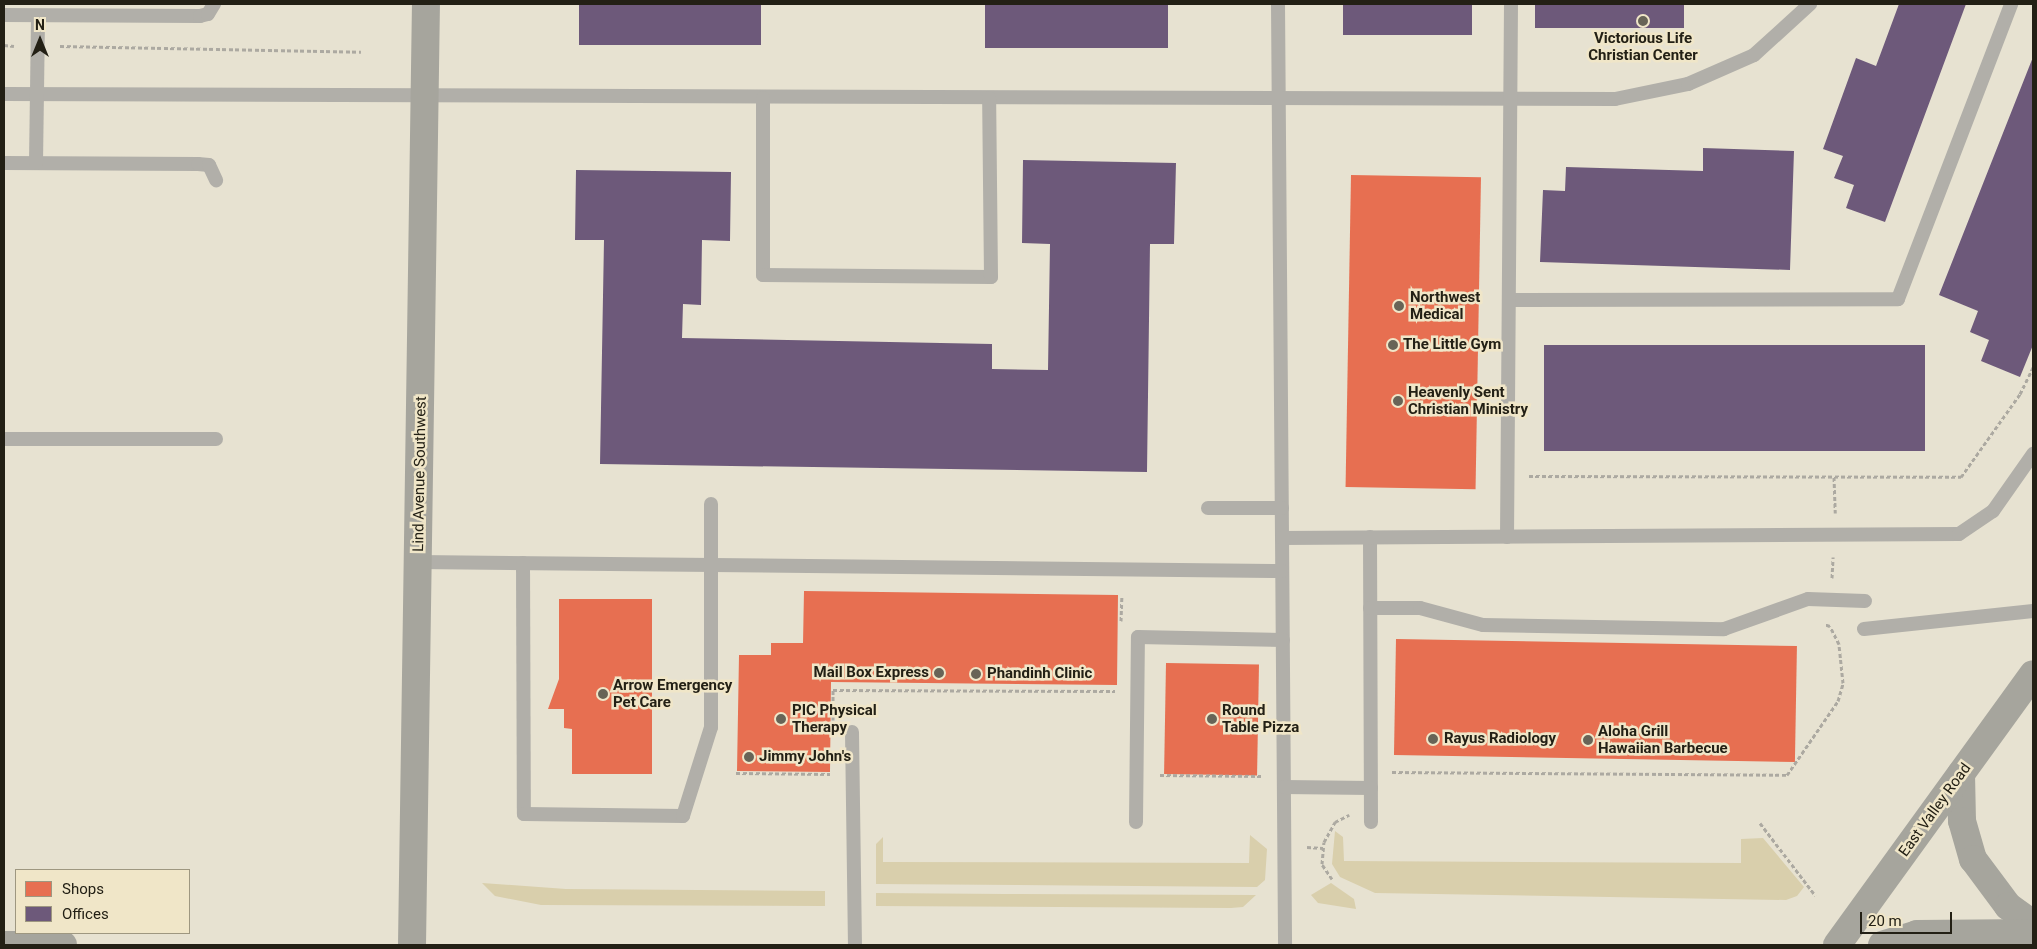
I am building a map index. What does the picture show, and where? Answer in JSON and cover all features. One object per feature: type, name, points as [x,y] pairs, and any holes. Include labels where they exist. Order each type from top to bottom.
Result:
[{"type":"main road","name":"Lind Avenue Southwest","points":[[412,945],[428,98],[426,4]]},
{"type":"main road","name":"East Valley Road","points":[[1837,945],[2033,674]]},
{"type":"main road","points":[[1961,774],[1962,821],[1973,859],[2008,906],[2033,924]]},
{"type":"main road","points":[[1882,945],[1917,934],[2033,933]]},
{"type":"main road","points":[[4,944],[63,945]]},
{"type":"lane","points":[[4,15],[200,16],[208,14],[214,4]]},
{"type":"lane","points":[[1278,4],[1285,945]]},
{"type":"lane","points":[[1507,537],[1511,4]]},
{"type":"lane","points":[[4,94],[428,98],[1279,98],[1511,101],[1615,99],[1688,84],[1754,55],[1810,4]]},
{"type":"lane","points":[[1509,300],[1898,299],[2011,4]]},
{"type":"lane","points":[[36,163],[38,16]]},
{"type":"lane","points":[[763,98],[763,275],[991,277],[989,98]]},
{"type":"lane","points":[[4,163],[198,164],[209,165],[216,180]]},
{"type":"lane","points":[[4,439],[216,439]]},
{"type":"lane","points":[[1282,538],[1959,534],[1977,526],[1999,505],[2033,454]]},
{"type":"lane","points":[[523,563],[524,814],[682,816],[711,727],[711,504]]},
{"type":"lane","points":[[1208,508],[1282,508]]},
{"type":"lane","points":[[1370,538],[1371,822]]},
{"type":"lane","points":[[418,562],[1282,572]]},
{"type":"lane","points":[[1370,608],[1420,608],[1483,625],[1724,629],[1808,599],[1865,601]]},
{"type":"lane","points":[[1864,629],[2033,611]]},
{"type":"lane","points":[[1136,822],[1138,637],[1283,640]]},
{"type":"lane","points":[[852,732],[854,945]]},
{"type":"lane","points":[[1284,782],[1371,788]]},
{"type":"path","points":[[4,46],[18,46]]},
{"type":"path","points":[[54,46],[361,52]]},
{"type":"path","points":[[1529,476],[1961,477],[2010,408],[2033,367]]},
{"type":"path","points":[[1121,625],[1122,596]]},
{"type":"path","points":[[1384,772],[1787,775],[1838,701],[1843,683],[1839,644],[1830,626],[1817,622]]},
{"type":"path","points":[[832,727],[833,690],[1120,691],[1121,682]]},
{"type":"path","points":[[736,773],[832,774],[832,765]]},
{"type":"path","points":[[1157,766],[1157,775],[1284,782]]},
{"type":"path","points":[[1760,823],[1815,895]]},
{"type":"path","points":[[1305,847],[1323,848]]},
{"type":"shaded area","points":[[1335,831],[1343,837],[1344,861],[1741,863],[1741,839],[1763,838],[1804,887],[1797,896],[1786,900],[1375,893],[1340,877],[1332,864]]},
{"type":"shaded area","points":[[1250,835],[1267,849],[1265,880],[1257,887],[876,884],[876,844],[883,837],[883,862],[1249,863]]},
{"type":"shaded area","points":[[482,883],[566,889],[825,891],[825,906],[541,905],[495,896]]},
{"type":"shaded area","points":[[1331,883],[1354,899],[1356,909],[1318,903],[1311,895]]},
{"type":"shaded area","points":[[876,893],[1256,895],[1243,907],[1231,908],[876,906]]},
{"type":"building: Shops","points":[[1351,175],[1481,177],[1476,489],[1346,487]]},
{"type":"building: Shops","points":[[804,591],[1118,595],[1117,685],[831,682],[830,772],[737,771],[739,655],[771,655],[771,643],[803,643]]},
{"type":"building: Shops","name":"Arrow Emergency Pet Care","points":[[559,599],[652,599],[652,774],[572,774],[572,729],[564,728],[564,709],[548,709],[559,679]]},
{"type":"building: Shops","points":[[1396,639],[1797,646],[1795,762],[1394,755]]},
{"type":"building: Shops","name":"Round Table Pizza","points":[[1166,663],[1259,665],[1257,776],[1164,774]]},
{"type":"building: Offices","points":[[579,4],[761,4],[761,45],[579,45]]},
{"type":"building: Offices","points":[[985,4],[1168,4],[1168,48],[985,48]]},
{"type":"building: Offices","points":[[1343,4],[1472,4],[1472,35],[1343,35]]},
{"type":"building: Offices","points":[[1535,4],[1684,4],[1684,28],[1535,28]]},
{"type":"building: Offices","points":[[1899,4],[1966,4],[1885,222],[1846,208],[1854,185],[1834,178],[1843,156],[1823,149],[1856,58],[1876,66]]},
{"type":"building: Offices","points":[[2033,57],[2033,345],[2020,377],[1981,361],[1989,340],[1970,332],[1978,311],[1939,295]]},
{"type":"building: Offices","points":[[1703,148],[1794,151],[1790,270],[1540,262],[1543,190],[1565,191],[1566,167],[1703,171]]},
{"type":"building: Offices","points":[[1023,160],[1176,163],[1174,244],[1150,244],[1147,472],[600,464],[604,240],[575,240],[576,170],[731,172],[730,241],[702,240],[701,305],[683,304],[682,338],[992,344],[992,369],[1048,370],[1050,244],[1022,243]]},
{"type":"building: Offices","points":[[1544,345],[1925,345],[1925,451],[1544,451]]},
{"type":"place","name":"Victorious Life Christian Center","points":[[1643,21]]},
{"type":"place","name":"Northwest Medical","points":[[1399,306]]},
{"type":"place","name":"The Little Gym","points":[[1393,345]]},
{"type":"place","name":"Heavenly Sent Christian Ministry","points":[[1398,401]]},
{"type":"place","name":"Mail Box Express","points":[[939,673]]},
{"type":"place","name":"Phandinh Clinic","points":[[976,674]]},
{"type":"place","name":"Arrow Emergency Pet Care","points":[[603,694]]},
{"type":"place","name":"PIC Physical Therapy","points":[[781,719]]},
{"type":"place","name":"Round Table Pizza","points":[[1212,719]]},
{"type":"place","name":"Rayus Radiology","points":[[1433,739]]},
{"type":"place","name":"Aloha Grill Hawaiian Barbecue","points":[[1588,740]]},
{"type":"place","name":"Jimmy John's","points":[[749,757]]}]
